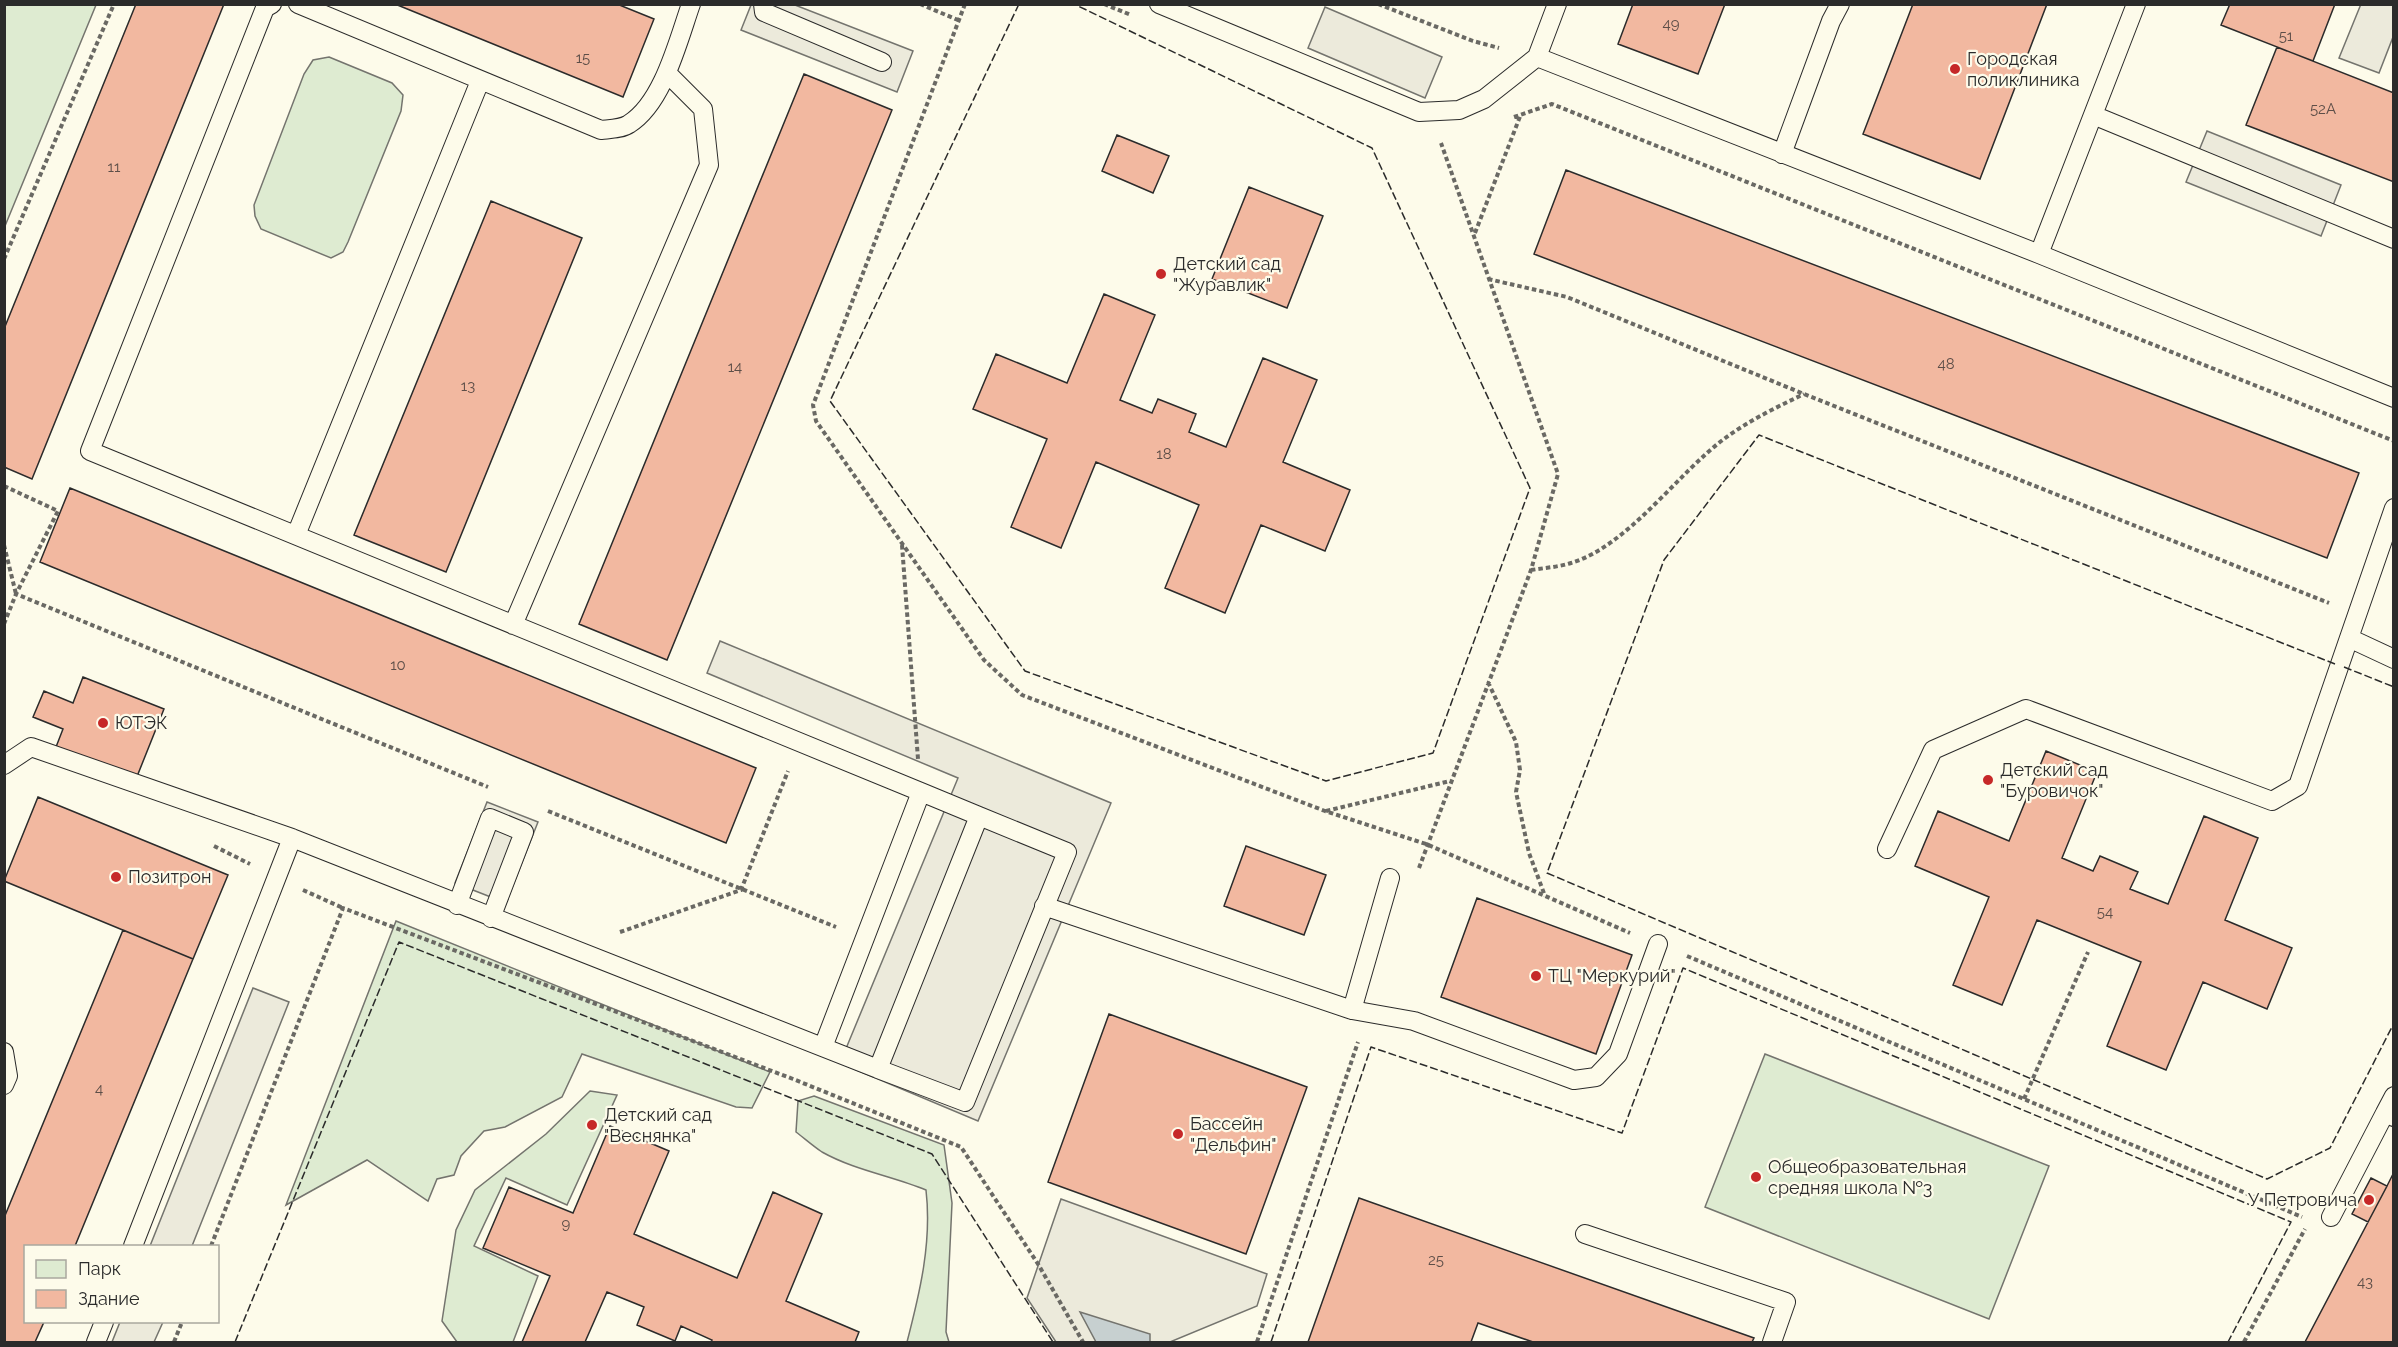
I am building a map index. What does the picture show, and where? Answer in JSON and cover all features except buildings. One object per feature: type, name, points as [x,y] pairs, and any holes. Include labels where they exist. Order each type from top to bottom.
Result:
[{"type":"lane","points":[[4,765],[31,747],[292,838],[570,950],[965,1102],[1067,852],[90,451],[265,8],[272,4]]},
{"type":"lane","points":[[298,4],[601,130],[628,125],[648,106],[667,73],[691,4]]},
{"type":"lane","points":[[763,4],[764,12],[882,63]]},
{"type":"lane","points":[[1160,4],[1419,112],[1459,110],[1484,99],[1537,57],[1557,4]]},
{"type":"lane","points":[[1782,154],[1831,21],[1840,4]]},
{"type":"lane","points":[[2039,254],[2136,4]]},
{"type":"lane","points":[[1537,57],[2039,254],[2394,398]]},
{"type":"lane","points":[[513,625],[709,165],[703,109],[667,73]]},
{"type":"lane","points":[[296,536],[480,81]]},
{"type":"lane","points":[[2093,115],[2394,239]]},
{"type":"lane","points":[[1887,849],[1933,750],[2026,710],[2272,801],[2298,786],[2394,508]]},
{"type":"lane","points":[[2349,638],[2394,659]]},
{"type":"lane","points":[[823,1047],[921,792]]},
{"type":"lane","points":[[878,1069],[979,816]]},
{"type":"lane","points":[[456,905],[490,818],[524,832],[492,918]]},
{"type":"lane","points":[[134,1245],[292,838]]},
{"type":"lane","points":[[1352,1010],[1390,878]]},
{"type":"lane","points":[[1044,906],[1352,1010],[1414,1021],[1574,1080],[1596,1077],[1618,1054],[1658,944]]},
{"type":"lane","points":[[4,1052],[8,1076],[4,1085]]},
{"type":"lane","points":[[2331,1218],[2389,1115],[2394,1096]]},
{"type":"lane","points":[[1585,1233],[1786,1302],[1772,1342]]},
{"type":"lane","points":[[96,1342],[104,1323]]},
{"type":"path","points":[[4,259],[114,4]]},
{"type":"path","points":[[921,4],[957,20]]},
{"type":"path","points":[[965,4],[957,20],[813,405],[816,421],[984,660],[1022,695],[1325,811],[1426,844],[1545,897],[2310,1220]]},
{"type":"path","points":[[1378,4],[1473,41],[1537,57],[1521,114],[1475,233]]},
{"type":"path","points":[[1511,118],[1552,104],[2394,441]]},
{"type":"path","points":[[1416,878],[1426,844],[1531,570],[1558,474],[1488,279],[1475,233],[1440,141],[1450,137]]},
{"type":"path","points":[[1488,279],[1567,297],[1804,394],[2243,567],[2357,615]]},
{"type":"path","points":[[1531,570],[1573,562],[1604,545],[1647,512],[1723,439],[1766,412],[1804,394]]},
{"type":"path","points":[[4,486],[58,511],[16,594],[4,624]]},
{"type":"path","points":[[902,544],[921,792]]},
{"type":"path","points":[[4,545],[16,594]]},
{"type":"path","points":[[16,594],[498,791]]},
{"type":"path","points":[[1488,682],[1516,742],[1520,770],[1516,792],[1529,853],[1545,897]]},
{"type":"path","points":[[570,950],[741,890],[799,743]]},
{"type":"path","points":[[1325,811],[1450,781]]},
{"type":"path","points":[[542,809],[865,938]]},
{"type":"path","points":[[203,841],[343,908],[793,1079],[961,1147],[1038,1264],[1083,1342]]},
{"type":"path","points":[[211,1245],[343,908]]},
{"type":"path","points":[[2024,1099],[2088,952]]},
{"type":"path","points":[[1257,1342],[1353,1054],[1373,1014]]},
{"type":"path","points":[[174,1342],[182,1323]]},
{"type":"green space","points":[[4,5],[96,5],[5,226]]},
{"type":"green space","points":[[329,57],[392,83],[403,95],[401,111],[348,242],[343,252],[331,258],[261,229],[255,216],[254,205],[304,74],[313,60]]},
{"type":"green space","points":[[396,921],[770,1072],[752,1108],[736,1107],[582,1054],[562,1097],[505,1127],[484,1131],[461,1156],[454,1175],[437,1179],[428,1201],[367,1160],[286,1205]]},
{"type":"green space","points":[[1765,1054],[2049,1166],[1989,1319],[1705,1207]]},
{"type":"green space","points":[[590,1091],[617,1095],[567,1205],[506,1178],[474,1246],[538,1276],[513,1342],[457,1342],[442,1321],[456,1230],[475,1190],[546,1134]]},
{"type":"green space","points":[[814,1096],[944,1145],[952,1203],[946,1332],[949,1342],[907,1342],[926,1248],[926,1190],[834,1158],[822,1152],[796,1132],[798,1101]]},
{"type":"shaded area","points":[[2361,4],[2393,5],[2393,37],[2379,73],[2339,58]]},
{"type":"shaded area","points":[[751,5],[795,5],[913,51],[897,92],[741,30]]},
{"type":"shaded area","points":[[1325,7],[1442,57],[1425,98],[1308,48]]},
{"type":"shaded area","points":[[2207,131],[2341,185],[2321,236],[2186,182]]},
{"type":"shaded area","points":[[720,641],[1111,803],[978,1121],[840,1063],[958,778],[707,673]]},
{"type":"shaded area","points":[[487,802],[538,822],[506,903],[455,883]]},
{"type":"shaded area","points":[[253,988],[289,1002],[192,1245],[150,1245]]},
{"type":"shaded area","points":[[1061,1199],[1267,1274],[1257,1306],[1170,1342],[1056,1342],[1027,1298]]},
{"type":"shaded area","points":[[1080,1312],[1150,1334],[1150,1342],[1096,1342]]},
{"type":"shaded area","points":[[120,1323],[163,1323],[154,1342],[112,1342]]},
{"type":"fence","points":[[1019,4],[830,401],[1025,671],[1326,781],[1433,753],[1530,488],[1372,148],[1074,4]]},
{"type":"fence","points":[[2335,664],[1759,435],[1664,560],[1547,873],[2267,1179],[2330,1148],[2394,1023]]},
{"type":"fence","points":[[2344,667],[2394,687]]},
{"type":"fence","points":[[235,1342],[399,942],[932,1154],[1053,1342]]},
{"type":"fence","points":[[1271,1342],[1371,1047],[1622,1133],[1683,968],[2291,1222],[2228,1342]]},
{"type":"place","name":"Городская поликлиника","points":[[1955,69]]},
{"type":"place","name":"Детский сад \"Журавлик\"","points":[[1161,274]]},
{"type":"place","name":"ЮТЭК","points":[[103,723]]},
{"type":"place","name":"Детский сад \"Буровичок\"","points":[[1988,780]]},
{"type":"place","name":"Позитрон","points":[[116,877]]},
{"type":"place","name":"ТЦ \"Меркурий\"","points":[[1536,976]]},
{"type":"place","name":"Детский сад \"Веснянка\"","points":[[592,1125]]},
{"type":"place","name":"Бассейн \"Дельфин\"","points":[[1178,1134]]},
{"type":"place","name":"Общеобразовательная средняя школа №3","points":[[1756,1177]]},
{"type":"place","name":"У Петровича","points":[[2369,1200]]}]
